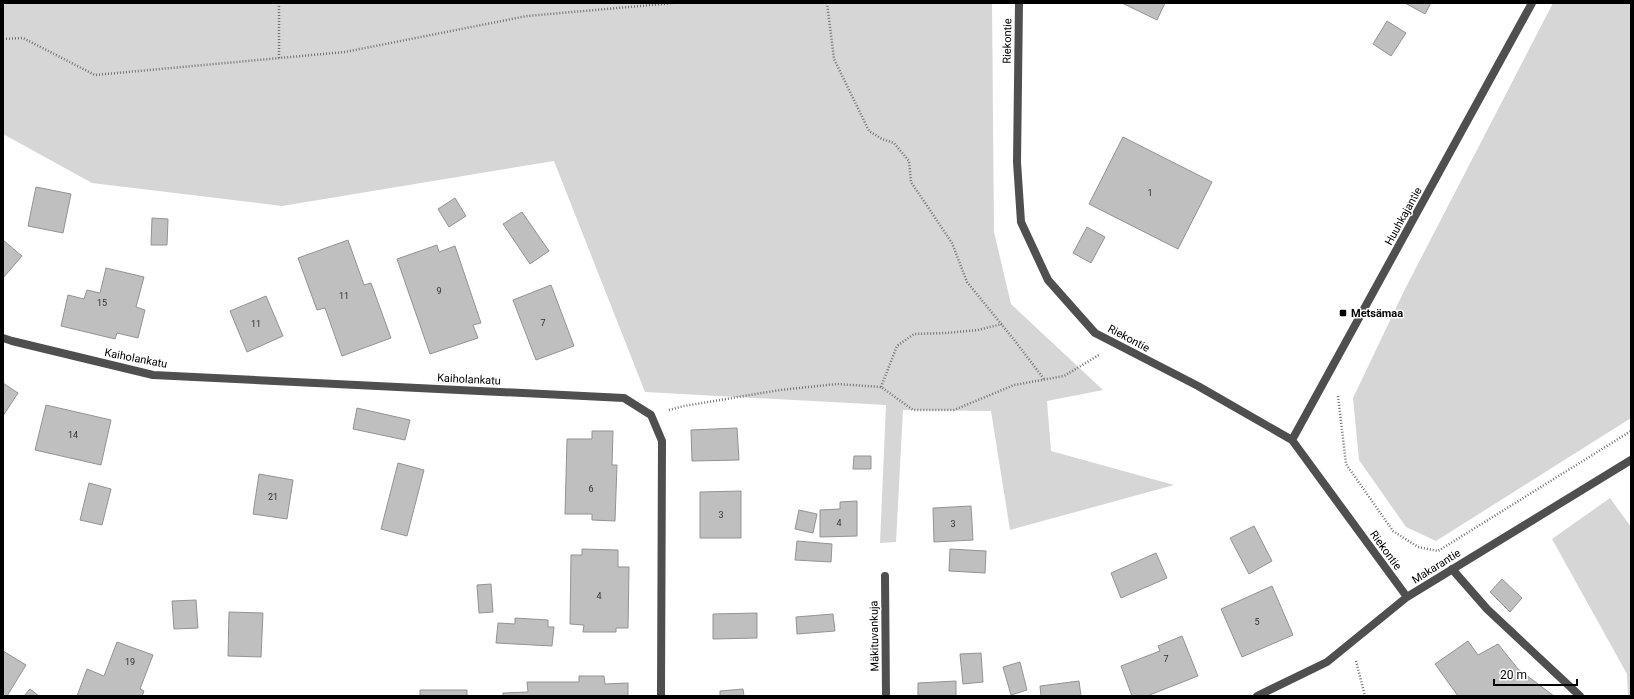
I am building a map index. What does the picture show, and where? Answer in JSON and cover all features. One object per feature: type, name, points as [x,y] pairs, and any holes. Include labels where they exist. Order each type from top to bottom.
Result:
[{"type":"street","name":"Riekontie","points":[[1019,3],[1017,162],[1021,222],[1048,280],[1095,333],[1198,386],[1292,440],[1407,597]]},
{"type":"street","name":"Huuhkajantie","points":[[1292,440],[1532,3]]},
{"type":"street","name":"Kaiholankatu","points":[[3,338],[12,342],[153,375],[624,398],[651,415]]},
{"type":"street","points":[[651,415],[662,441],[661,696]]},
{"type":"street","name":"Makarantie","points":[[1257,696],[1327,662],[1407,597],[1631,460]]},
{"type":"street","points":[[1452,569],[1487,609],[1580,696]]},
{"type":"street","name":"Mäkituvankuja","points":[[885,576],[886,696]]},
{"type":"path","points":[[279,3],[279,58]]},
{"type":"path","points":[[3,39],[23,38],[95,75],[345,52],[527,16],[674,3]]},
{"type":"path","points":[[827,3],[834,59],[870,131],[882,139],[894,143],[909,161],[911,182],[952,243],[968,282],[1044,379]]},
{"type":"path","points":[[881,387],[897,346],[914,334],[978,330],[1002,324]]},
{"type":"path","points":[[651,415],[684,406],[780,390],[837,384],[881,387],[912,410],[954,410],[1014,385],[1064,376],[1116,344]]},
{"type":"path","points":[[1334,364],[1346,464],[1393,532],[1418,547],[1438,551],[1631,431]]},
{"type":"path","points":[[1352,642],[1365,696]]},
{"type":"shaded area","points":[[3,3],[992,3],[994,232],[1011,304],[1103,390],[1047,401],[1051,451],[1174,485],[1010,530],[991,411],[903,410],[896,542],[880,543],[886,405],[645,392],[554,161],[282,206],[92,183],[3,134]]},
{"type":"shaded area","points":[[1553,3],[1631,3],[1631,418],[1436,541],[1406,527],[1359,460],[1353,398],[1405,289]]},
{"type":"shaded area","points":[[1610,498],[1631,527],[1631,696],[1628,696],[1627,674],[1552,539]]},
{"type":"building","points":[[1122,3],[1165,3],[1157,20]]},
{"type":"building","points":[[1405,3],[1431,3],[1425,14]]},
{"type":"building","points":[[1387,21],[1406,33],[1391,56],[1373,44]]},
{"type":"building","points":[[1123,137],[1212,182],[1178,249],[1089,204]]},
{"type":"building","points":[[36,187],[71,194],[63,233],[28,226]]},
{"type":"building","points":[[455,198],[466,216],[449,227],[438,209]]},
{"type":"building","points":[[522,212],[549,251],[530,264],[503,224]]},
{"type":"building","points":[[152,218],[168,219],[167,245],[151,245]]},
{"type":"building","points":[[1087,227],[1105,237],[1091,263],[1073,253]]},
{"type":"building","points":[[3,240],[22,256],[3,278]]},
{"type":"building","points":[[348,240],[364,285],[371,283],[391,338],[342,356],[325,308],[317,310],[298,258]]},
{"type":"building","points":[[437,245],[439,252],[455,246],[481,323],[473,325],[478,338],[430,354],[397,259]]},
{"type":"building","points":[[106,268],[144,277],[136,307],[145,310],[138,338],[117,333],[115,339],[61,326],[68,295],[84,299],[87,290],[100,293]]},
{"type":"building","points":[[551,285],[574,346],[536,360],[513,300]]},
{"type":"building","points":[[266,296],[283,336],[247,352],[230,311]]},
{"type":"building","points":[[3,383],[18,393],[3,416]]},
{"type":"building","points":[[46,405],[111,420],[101,465],[35,450]]},
{"type":"building","points":[[357,408],[410,420],[405,440],[353,429]]},
{"type":"building","points":[[737,428],[739,460],[692,461],[691,430]]},
{"type":"building","points":[[592,431],[613,431],[612,465],[617,465],[615,521],[592,520],[592,514],[565,514],[567,439],[592,439]]},
{"type":"building","points":[[854,456],[871,456],[871,469],[853,469]]},
{"type":"building","points":[[398,463],[424,470],[407,536],[381,529]]},
{"type":"building","points":[[259,474],[293,480],[287,519],[253,514]]},
{"type":"building","points":[[89,483],[111,489],[102,525],[80,520]]},
{"type":"building","points":[[741,491],[741,538],[700,538],[700,492]]},
{"type":"building","points":[[857,501],[857,536],[820,537],[820,510],[840,509],[840,502]]},
{"type":"building","points":[[971,506],[973,540],[934,542],[933,508]]},
{"type":"building","points":[[799,510],[817,514],[813,533],[795,529]]},
{"type":"building","points":[[1254,526],[1272,561],[1249,574],[1230,538]]},
{"type":"building","points":[[797,541],[832,544],[831,562],[795,560]]},
{"type":"building","points":[[582,549],[618,550],[618,567],[629,567],[628,628],[616,628],[616,632],[583,632],[584,625],[570,624],[571,555],[582,555]]},
{"type":"building","points":[[950,549],[986,551],[985,573],[949,571]]},
{"type":"building","points":[[1156,553],[1167,578],[1121,598],[1111,573]]},
{"type":"building","points":[[1502,579],[1522,598],[1510,612],[1490,592]]},
{"type":"building","points":[[491,584],[493,612],[479,613],[477,585]]},
{"type":"building","points":[[1272,586],[1293,635],[1242,657],[1221,609]]},
{"type":"building","points":[[196,600],[198,628],[174,629],[172,601]]},
{"type":"building","points":[[229,612],[263,613],[261,657],[228,656]]},
{"type":"building","points":[[757,613],[757,638],[713,639],[713,614]]},
{"type":"building","points":[[833,614],[835,631],[797,634],[796,617]]},
{"type":"building","points":[[515,618],[548,620],[548,627],[554,627],[552,646],[496,643],[498,623],[515,624]]},
{"type":"building","points":[[1182,636],[1198,676],[1147,696],[1132,696],[1121,666],[1160,651],[1158,646]]},
{"type":"building","points":[[1468,641],[1478,655],[1498,644],[1518,669],[1554,696],[1458,696],[1435,664]]},
{"type":"building","points":[[117,642],[153,655],[140,689],[144,691],[142,696],[77,696],[87,669],[104,676]]},
{"type":"building","points":[[3,651],[26,665],[7,696],[3,696]]},
{"type":"building","points":[[981,653],[983,682],[963,684],[960,654]]},
{"type":"building","points":[[1020,662],[1027,690],[1011,695],[1003,667]]},
{"type":"building","points":[[579,676],[604,676],[605,684],[628,683],[628,696],[503,696],[503,693],[528,692],[527,682],[579,682]]},
{"type":"building","points":[[956,681],[956,696],[918,696],[918,683]]},
{"type":"building","points":[[1079,681],[1081,696],[1041,696],[1040,686]]},
{"type":"building","points":[[30,689],[39,696],[24,696]]},
{"type":"building","points":[[743,689],[744,696],[720,696],[720,691]]},
{"type":"building","points":[[420,690],[467,690],[467,696],[420,696]]},
{"type":"place","name":"Metsämaa","points":[[1343,313]]}]
